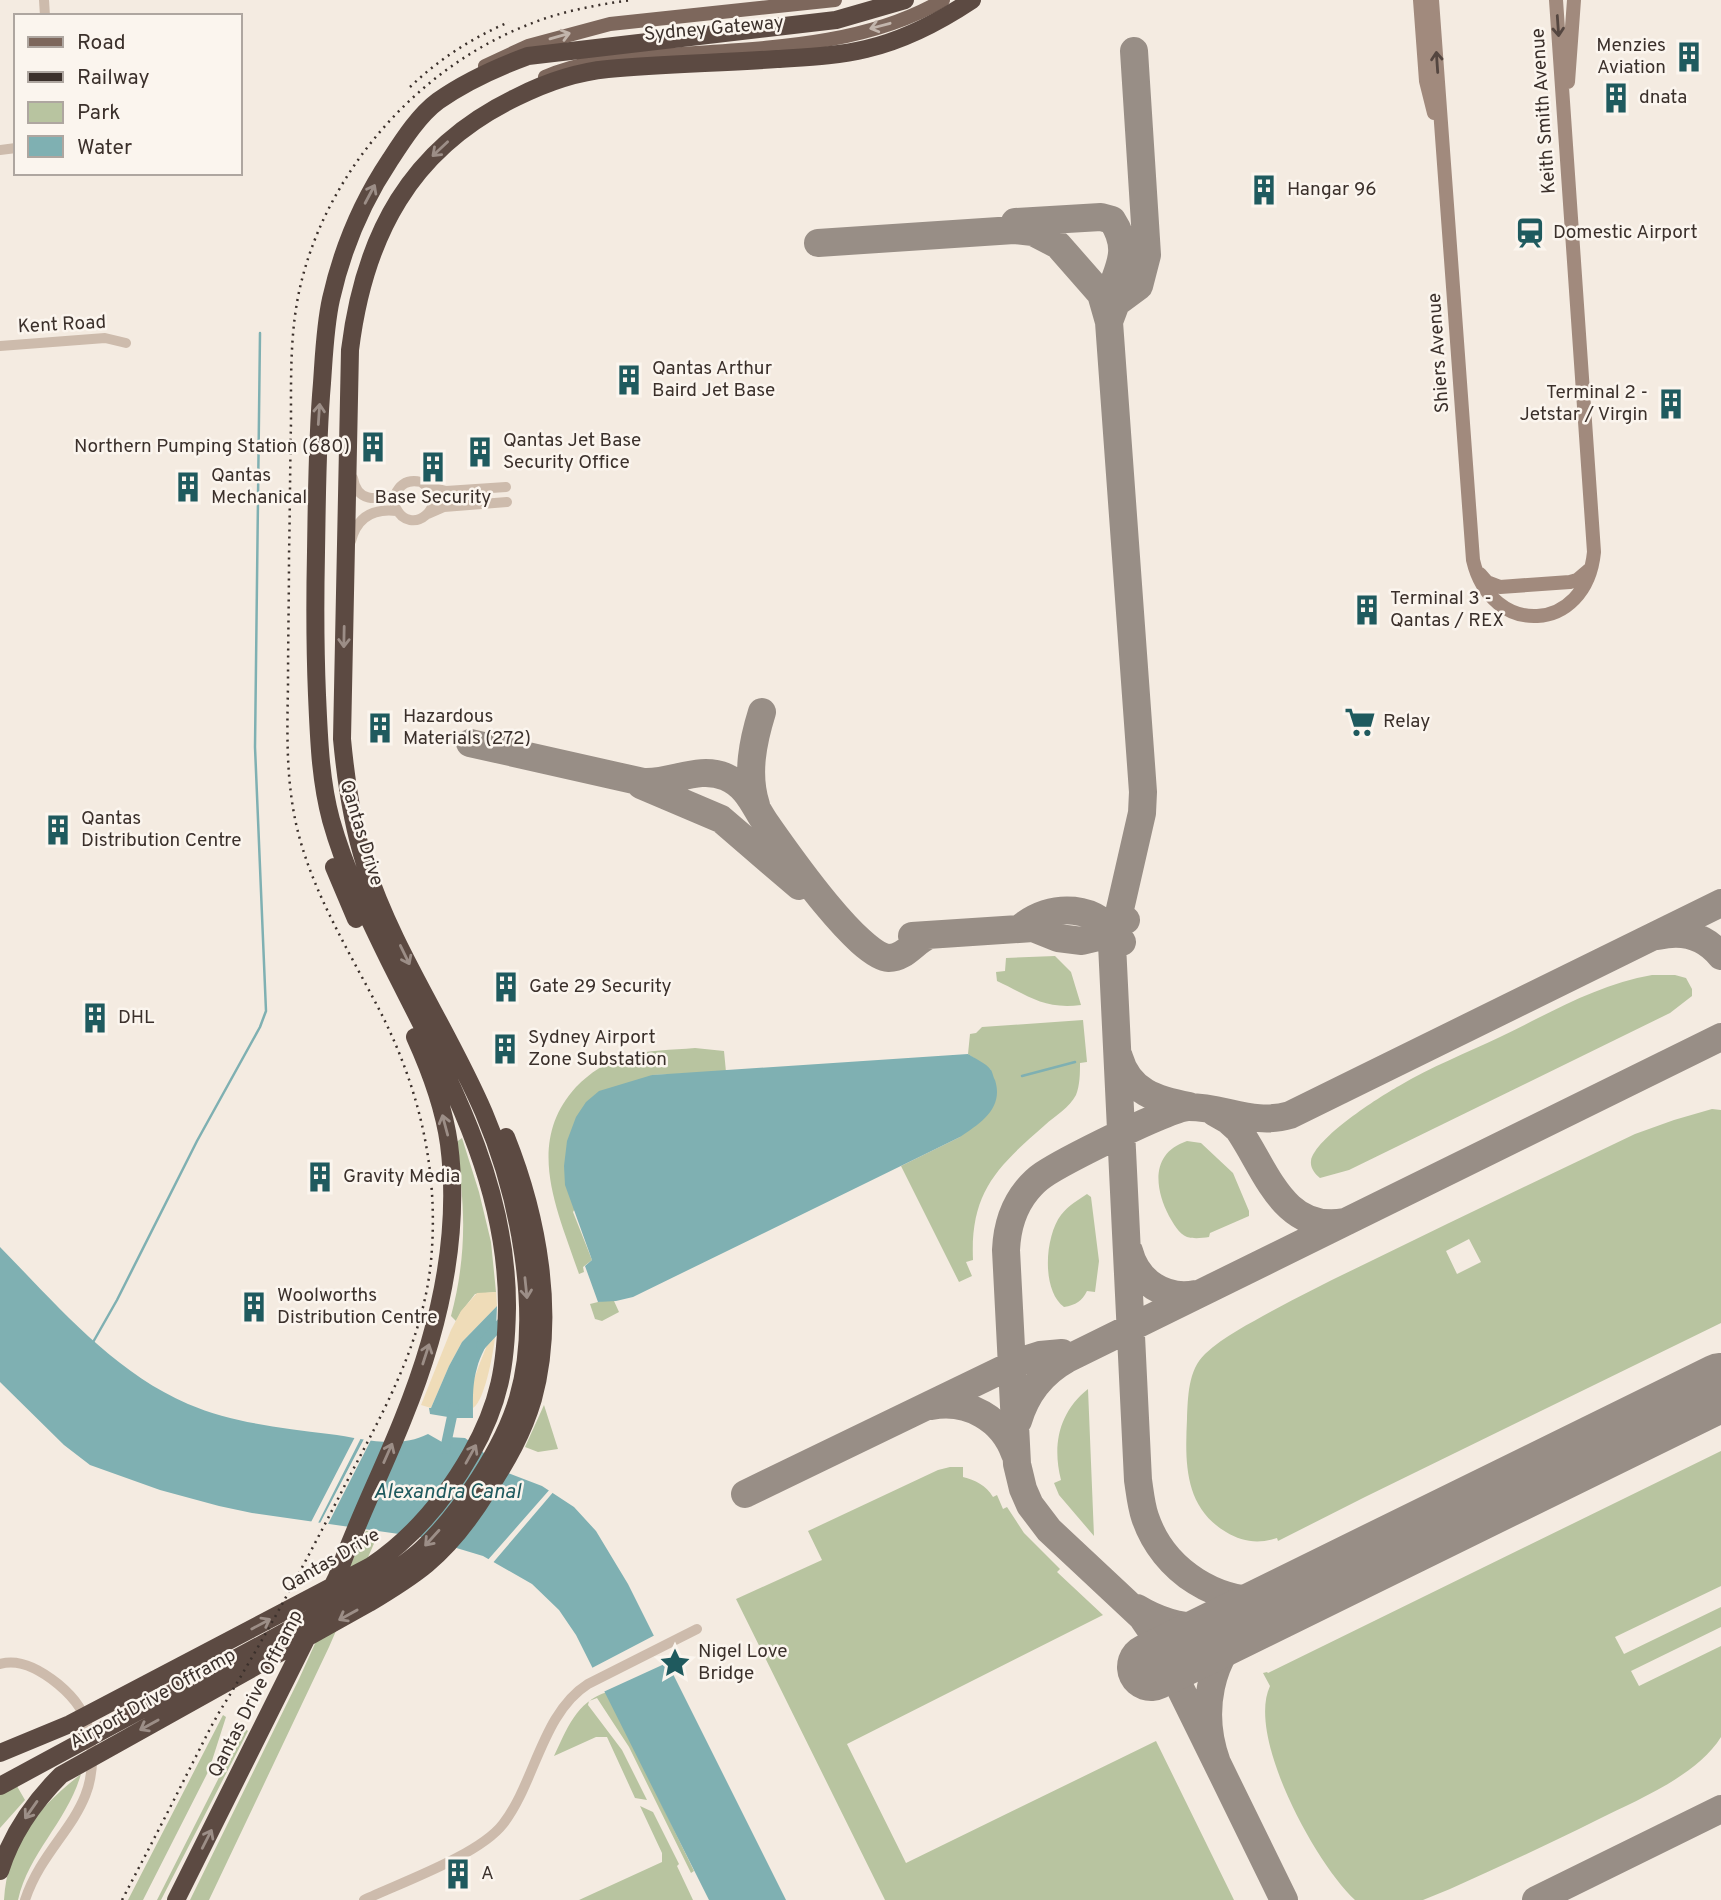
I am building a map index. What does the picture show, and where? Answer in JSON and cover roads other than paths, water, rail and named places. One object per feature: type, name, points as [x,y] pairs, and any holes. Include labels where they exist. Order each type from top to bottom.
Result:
[{"type":"highway","points":[[436,102],[496,69],[528,56],[835,20],[905,0]]},
{"type":"highway","name":"Qantas Drive","points":[[72,1746],[379,1581],[422,1548],[445,1523],[480,1476],[502,1437],[518,1399],[523,1377],[527,1299],[516,1220],[501,1158],[466,1072],[390,924],[366,866],[347,790],[342,739],[350,350],[355,306],[384,226],[407,185],[455,135],[494,108],[538,86],[605,69],[829,55],[867,48],[935,23],[972,0]]},
{"type":"highway","name":"Qantas Drive","points":[[70,1724],[371,1566],[392,1552],[432,1512],[458,1477],[479,1440],[500,1385],[507,1351],[507,1289],[516,1220],[490,1183],[475,1139],[344,863],[323,782],[317,705],[315,639],[318,440],[324,350],[331,299],[348,244],[375,184],[400,145],[436,102]]},
{"type":"highway","name":"Qantas Drive Offramp","points":[[176,1900],[337,1577],[353,1533],[404,1419],[428,1349],[443,1290],[451,1239],[453,1192],[449,1142],[433,1080],[421,1050],[344,895],[317,808],[317,705]]},
{"type":"highway","name":"Airport Drive Offramp","points":[[0,1871],[8,1847],[42,1794],[61,1776],[79,1763],[369,1603],[409,1578],[444,1549],[480,1504],[509,1457],[532,1402],[538,1379],[543,1313],[542,1286],[516,1220]]},
{"type":"highway","points":[[0,1747],[70,1724]]},
{"type":"highway","points":[[0,1753],[70,1724]]},
{"type":"highway","points":[[0,1773],[72,1746]]},
{"type":"highway","points":[[0,1786],[72,1746]]},
{"type":"main road","name":"Qantas Drive","points":[[436,102],[463,80],[502,57],[559,36],[631,20],[835,0]]},
{"type":"main road","name":"Sydney Gateway","points":[[494,108],[530,83],[563,69],[615,59],[800,43],[850,34],[891,23],[943,0]]},
{"type":"street","name":"Shiers Avenue","points":[[1420,0],[1426,81],[1436,130],[1466,538],[1471,559],[1487,582],[1500,587],[1562,583],[1577,580],[1591,567],[1599,543]]},
{"type":"street","name":"Shiers Avenue","points":[[1432,0],[1475,568],[1491,597],[1502,606],[1520,614],[1555,613],[1572,604],[1580,594]]},
{"type":"street","name":"Keith Smith Avenue","points":[[1556,0],[1594,536],[1593,565],[1580,594]]},
{"type":"street","name":"Keith Smith Avenue","points":[[1574,0],[1569,110],[1599,543]]},
{"type":"street","name":"Kent Road","points":[[0,346],[105,338],[126,343]]},
{"type":"street","points":[[348,453],[355,489],[363,498],[394,495]]},
{"type":"street","points":[[346,569],[353,536],[361,520],[380,510],[397,512],[409,520],[418,520],[444,507],[503,502],[502,487],[446,491],[416,481],[406,482],[394,495],[397,512]]},
{"type":"street","points":[[426,486],[433,497],[427,515]]},
{"type":"street","points":[[364,1900],[470,1851],[490,1838],[508,1817],[562,1707],[576,1692],[594,1680],[697,1629]]},
{"type":"street","points":[[0,1664],[11,1660],[23,1663],[68,1692],[82,1709],[92,1749],[93,1771],[86,1797],[40,1865],[25,1900]]},
{"type":"water","points":[[968,1054],[991,1070],[997,1090],[989,1114],[960,1137],[633,1297],[598,1302],[585,1266],[592,1260],[565,1185],[564,1166],[567,1141],[576,1117],[586,1102],[599,1091],[652,1075]]},
{"type":"water","name":"Alexandra Canal","points":[[0,1247],[64,1313],[110,1355],[160,1390],[188,1404],[257,1424],[367,1440],[404,1441],[428,1434],[442,1442],[448,1437],[465,1438],[500,1470],[542,1486],[574,1507],[596,1531],[628,1584],[786,1900],[709,1900],[576,1635],[559,1610],[532,1584],[483,1556],[420,1537],[252,1513],[160,1490],[90,1465],[64,1445],[0,1382]]},
{"type":"water","points":[[497,1306],[496,1328],[491,1332],[475,1374],[473,1418],[430,1414],[429,1408],[462,1342]]},
{"type":"waterway","points":[[92,1344],[266,1011],[255,747],[260,333]]},
{"type":"waterway","points":[[1022,1076],[1075,1062]]},
{"type":"waterway","points":[[481,1345],[506,1318]]},
{"type":"waterway","points":[[445,1449],[454,1407]]},
{"type":"railway","points":[[122,1900],[209,1731],[286,1597],[386,1405],[419,1321],[431,1261],[432,1197],[417,1105],[383,1017],[334,925],[313,877],[297,828],[291,793],[287,722],[291,374],[299,292],[311,249],[329,207],[352,168],[380,132],[412,99],[447,70],[485,45],[525,26],[577,10],[631,0]]},
{"type":"railway","points":[[410,87],[456,50],[509,22]]},
{"type":"place","name":"Menzies Aviation","points":[[1689,57]]},
{"type":"place","name":"dnata","points":[[1616,98]]},
{"type":"place","name":"Hangar 96","points":[[1264,190]]},
{"type":"place","name":"Domestic Airport","points":[[1530,233]]},
{"type":"place","name":"Qantas Arthur Baird Jet Base","points":[[629,380]]},
{"type":"place","name":"Terminal 2 - Jetstar / Virgin","points":[[1671,404]]},
{"type":"place","name":"Northern Pumping Station (680)","points":[[373,447]]},
{"type":"place","name":"Qantas Jet Base Security Office","points":[[480,452]]},
{"type":"place","name":"Base Security","points":[[433,467]]},
{"type":"place","name":"Qantas Mechanical","points":[[188,487]]},
{"type":"place","name":"Terminal 3 - Qantas / REX","points":[[1367,610]]},
{"type":"place","name":"Relay","points":[[1360,722]]},
{"type":"place","name":"Hazardous Materials (272)","points":[[380,728]]},
{"type":"place","name":"Qantas Distribution Centre","points":[[58,830]]},
{"type":"place","name":"Gate 29 Security","points":[[506,987]]},
{"type":"place","name":"DHL","points":[[95,1018]]},
{"type":"place","name":"Sydney Airport Zone Substation","points":[[505,1049]]},
{"type":"place","name":"Gravity Media","points":[[320,1177]]},
{"type":"place","name":"Woolworths Distribution Centre","points":[[254,1307]]},
{"type":"place","name":"Nigel Love Bridge","points":[[675,1663]]},
{"type":"place","name":"A","points":[[458,1874]]}]
